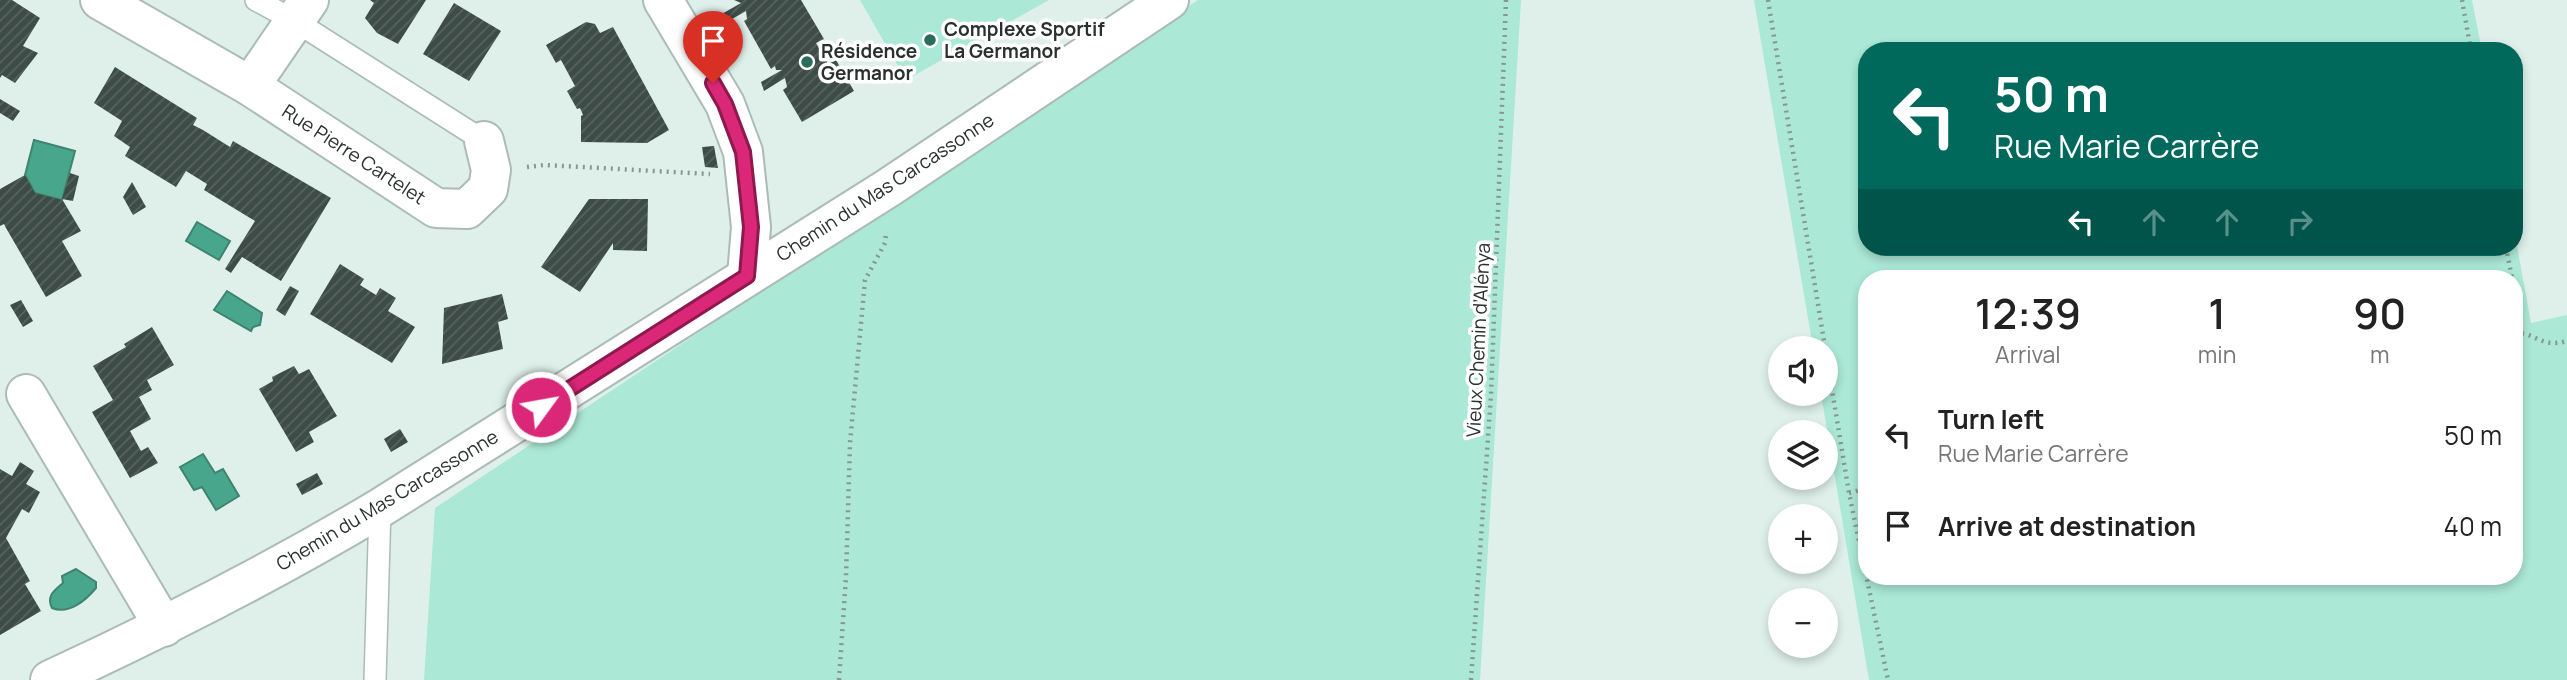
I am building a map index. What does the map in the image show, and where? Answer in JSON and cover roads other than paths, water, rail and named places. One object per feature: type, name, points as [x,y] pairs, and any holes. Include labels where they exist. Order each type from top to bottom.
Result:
[{"type":"street","name":"Rue Pierre Cartelet","points":[[100,0],[250,86],[436,208],[467,209],[488,189],[488,155]]},
{"type":"street","points":[[663,0],[725,104],[743,152],[751,227],[747,276]]},
{"type":"street","name":"Chemin du Mas Carcassonne","points":[[50,680],[164,627],[380,508],[888,188],[1129,10],[1169,0]]},
{"type":"street","points":[[250,86],[302,11]]},
{"type":"street","points":[[26,394],[164,627]]},
{"type":"lane","points":[[256,0],[302,11],[488,155]]},
{"type":"lane","points":[[375,680],[380,508]]},
{"type":"place","name":"Complexe Sportif La Germanor","points":[[930,40]]},
{"type":"place","name":"Résidence Germanor","points":[[807,62]]}]
